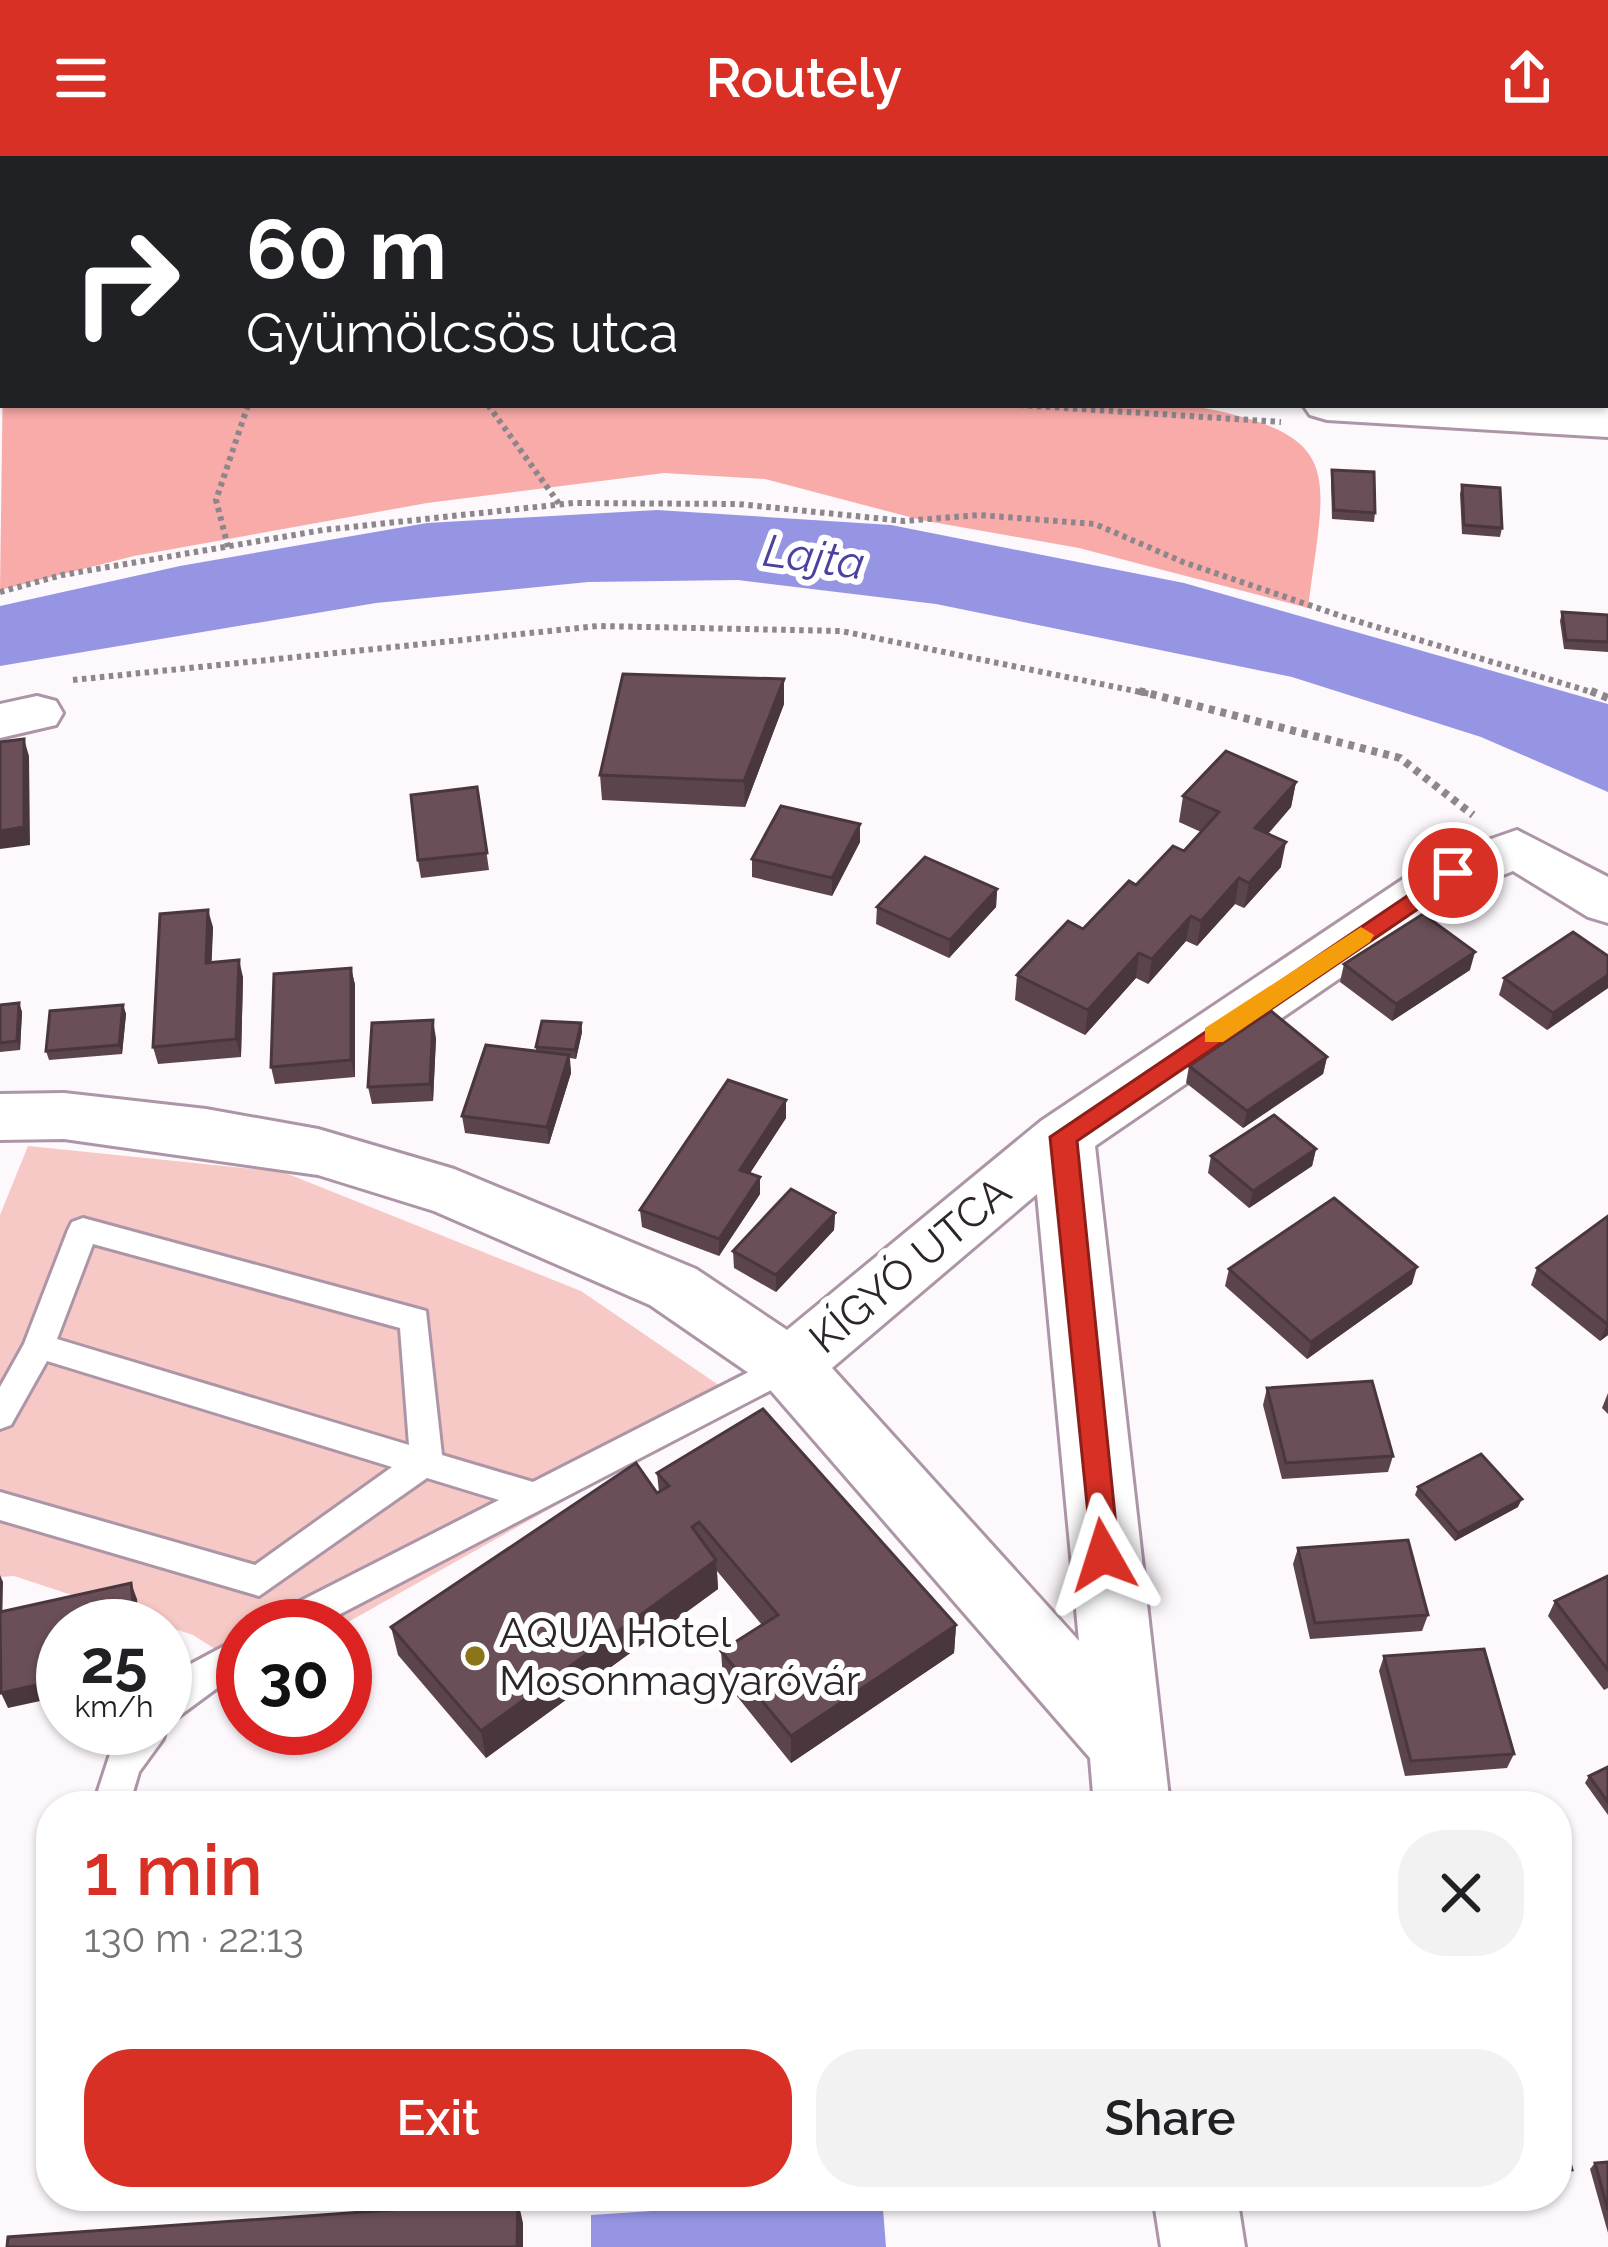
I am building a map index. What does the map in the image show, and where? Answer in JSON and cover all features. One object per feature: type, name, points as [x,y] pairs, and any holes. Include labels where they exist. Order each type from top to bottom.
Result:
[{"type":"street","points":[[1377,408],[1608,422]]},
{"type":"street","points":[[1063,1137],[1453,873],[1517,849],[1608,904]]},
{"type":"street","name":"KÍGYÓ UTCA","points":[[0,1117],[64,1116],[206,1132],[318,1152],[454,1193],[673,1287],[789,1366],[1127,1773]]},
{"type":"street","name":"KÍGYÓ UTCA","points":[[789,1366],[1063,1137]]},
{"type":"street","name":"KÍGYÓ UTCA","points":[[1063,1137],[1127,1773]]},
{"type":"street","points":[[1197,2211],[1203,2247]]},
{"type":"lane","points":[[0,1416],[39,1346],[82,1230],[415,1320],[426,1461]]},
{"type":"lane","points":[[39,1346],[536,1497]]},
{"type":"lane","points":[[338,1599],[789,1366]]},
{"type":"lane","points":[[0,1506],[259,1581],[426,1461]]},
{"type":"lane","points":[[115,1791],[131,1755]]},
{"type":"path","points":[[228,547],[216,500],[247,408]]},
{"type":"path","points":[[490,408],[560,505]]},
{"type":"path","points":[[0,592],[322,530],[560,505],[738,504],[904,521],[979,515],[1095,524],[1183,562],[1348,618],[1563,680],[1608,698]]},
{"type":"path","points":[[35,705],[598,626],[841,631],[1093,679],[1400,758],[1517,849]]},
{"type":"shaded area","points":[[2,408],[1203,408],[1280,431],[1303,447],[1316,466],[1320,492],[1308,608],[1079,548],[921,520],[765,479],[664,473],[427,503],[134,556],[0,590]]},
{"type":"shaded area","points":[[28,1146],[283,1172],[581,1291],[742,1401],[372,1609],[372,1599],[216,1599],[216,1650],[192,1635],[192,1599],[84,1599],[14,1576],[0,1577],[0,1215]]},
{"type":"water","name":"Lajta","points":[[657,510],[891,525],[1184,583],[1608,704],[1608,792],[1481,737],[1292,677],[936,604],[738,580],[588,582],[376,603],[0,666],[0,606],[180,566],[427,523]]},
{"type":"water","points":[[883,2211],[886,2247],[591,2247],[591,2215]]},
{"type":"building","points":[[1332,470],[1374,472],[1375,513],[1334,510]]},
{"type":"building","points":[[1462,485],[1500,488],[1502,528],[1464,525]]},
{"type":"building","points":[[1562,612],[1608,615],[1608,642],[1566,640]]},
{"type":"building","points":[[623,674],[784,679],[744,781],[600,775]]},
{"type":"building","points":[[24,739],[24,827],[0,831],[0,742]]},
{"type":"building","points":[[1226,751],[1296,782],[1255,828],[1286,842],[1249,883],[1239,878],[1201,921],[1191,916],[1152,959],[1139,953],[1088,1010],[1017,975],[1068,921],[1083,929],[1129,881],[1136,885],[1173,846],[1184,851],[1219,812],[1183,796]]},
{"type":"building","points":[[477,787],[487,853],[418,860],[411,795]]},
{"type":"building","points":[[781,806],[860,824],[832,878],[752,859]]},
{"type":"building","points":[[925,857],[997,889],[950,940],[877,907]]},
{"type":"building","points":[[208,910],[206,963],[239,960],[236,1039],[153,1047],[160,914]]},
{"type":"building","points":[[1423,914],[1475,952],[1396,1004],[1344,964]]},
{"type":"building","points":[[1573,932],[1608,956],[1608,975],[1553,1013],[1504,978]]},
{"type":"building","points":[[351,968],[351,1060],[271,1067],[274,974]]},
{"type":"building","points":[[19,1003],[17,1041],[0,1043],[0,1005]]},
{"type":"building","points":[[123,1005],[119,1045],[46,1051],[50,1011]]},
{"type":"building","points":[[1271,1011],[1327,1057],[1247,1111],[1189,1066]]},
{"type":"building","points":[[433,1020],[430,1084],[368,1087],[372,1023]]},
{"type":"building","points":[[542,1021],[581,1023],[575,1050],[536,1047]]},
{"type":"building","points":[[486,1045],[569,1055],[547,1127],[462,1116]]},
{"type":"building","points":[[728,1080],[786,1100],[740,1170],[760,1177],[719,1239],[640,1210]]},
{"type":"building","points":[[1274,1115],[1316,1149],[1253,1191],[1211,1156]]},
{"type":"building","points":[[791,1189],[835,1213],[776,1275],[733,1251]]},
{"type":"building","points":[[1334,1198],[1417,1267],[1311,1342],[1229,1269]]},
{"type":"building","points":[[1608,1216],[1608,1324],[1607,1324],[1537,1268]]},
{"type":"building","points":[[1372,1381],[1393,1456],[1286,1463],[1267,1388]]},
{"type":"building","points":[[763,1409],[956,1625],[791,1736],[721,1651],[778,1615],[699,1522],[692,1527],[716,1560],[481,1731],[391,1627],[636,1463],[657,1493],[669,1486],[657,1473]]},
{"type":"building","points":[[1481,1454],[1522,1499],[1458,1533],[1418,1487]]},
{"type":"building","points":[[1408,1540],[1428,1615],[1315,1623],[1298,1548]]},
{"type":"building","points":[[1608,1576],[1608,1670],[1555,1601]]},
{"type":"building","points":[[131,1583],[133,1599],[59,1599]]},
{"type":"building","points":[[36,1604],[36,1685],[1,1693],[0,1612]]},
{"type":"building","points":[[1484,1649],[1514,1754],[1411,1761],[1384,1656]]},
{"type":"building","points":[[1608,1767],[1608,1802],[1589,1776]]},
{"type":"building","points":[[1608,2162],[1608,2210],[1595,2163]]},
{"type":"building","points":[[376,2211],[518,2211],[517,2247],[7,2247],[8,2237]]},
{"type":"slow traffic","points":[[1214,1035],[1361,935]]},
{"type":"place","name":"AQUA Hotel Mosonmagyaróvár","points":[[475,1656]]},
{"type":"route","points":[[1103,1555],[1063,1137],[1453,873]]}]
